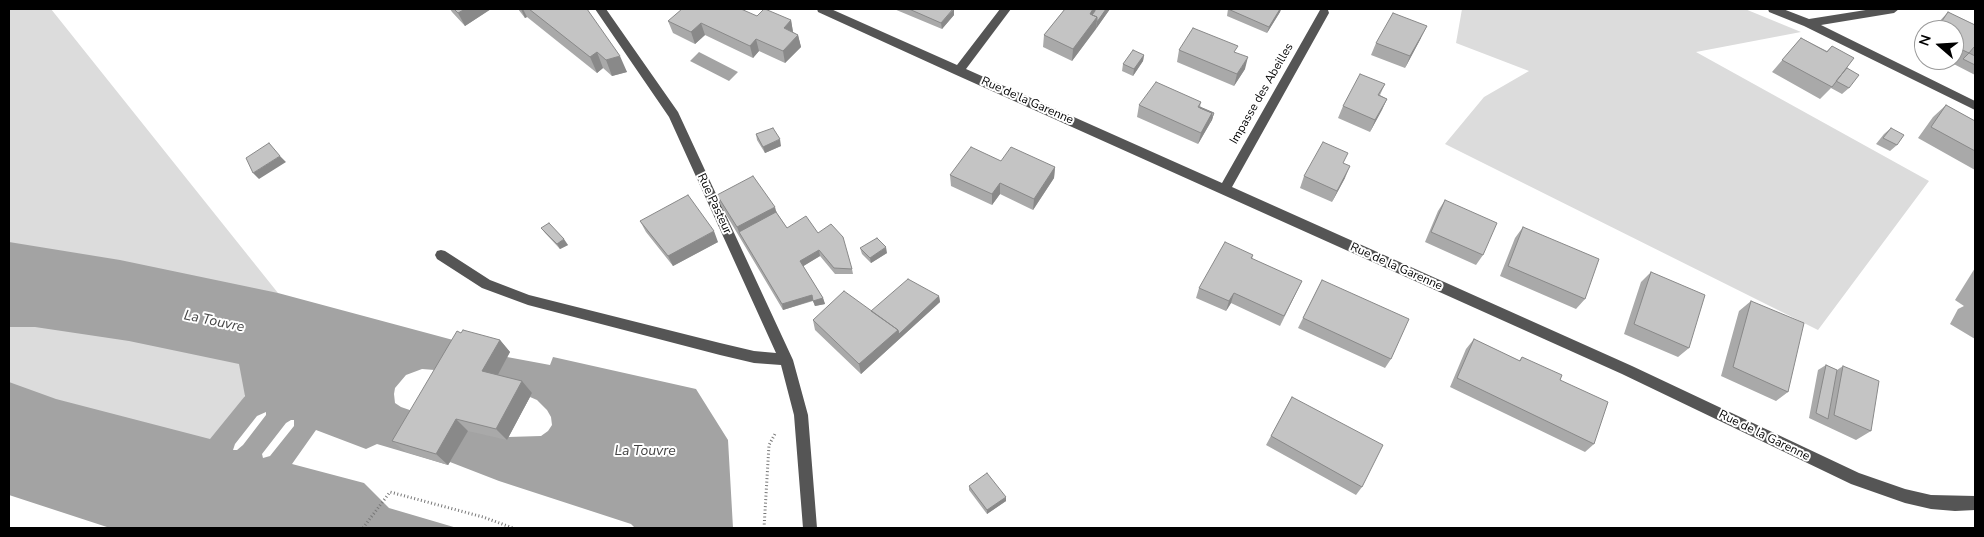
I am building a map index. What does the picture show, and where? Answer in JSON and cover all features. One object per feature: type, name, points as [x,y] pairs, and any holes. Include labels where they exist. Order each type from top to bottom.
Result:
[{"type":"street","name":"Rue Pasteur","points":[[600,9],[674,115],[786,360],[801,415],[810,528]]},
{"type":"street","name":"Rue de la Garenne","points":[[822,9],[1627,370],[1856,480],[1930,502],[1975,503]]},
{"type":"street","points":[[958,70],[1006,9]]},
{"type":"street","points":[[1773,9],[1808,23],[1975,106]]},
{"type":"street","points":[[1808,23],[1894,9]]},
{"type":"street","name":"Impasse des Abeilles","points":[[1224,190],[1324,13]]},
{"type":"street","points":[[441,255],[486,284],[528,300],[754,357],[786,360]]},
{"type":"path","points":[[764,528],[769,445],[775,433],[801,415]]},
{"type":"path","points":[[363,528],[390,492],[483,516],[513,528]]},
{"type":"shaded area","points":[[9,9],[51,9],[278,293],[217,481],[9,431]]},
{"type":"shaded area","points":[[1462,9],[1745,9],[1801,32],[1696,52],[1929,181],[1818,330],[1445,144],[1484,97],[1529,71],[1456,43]]},
{"type":"water","points":[[699,52],[738,72],[729,81],[690,61]]},
{"type":"water","name":"La Touvre","points":[[9,242],[120,260],[278,293],[468,344],[507,357],[550,365],[553,357],[696,389],[728,440],[733,528],[635,528],[631,524],[499,481],[450,462],[448,465],[377,444],[366,449],[316,430],[292,464],[364,483],[389,508],[457,528],[110,528],[9,495],[9,382],[56,399],[210,439],[245,396],[239,364],[129,341],[35,327],[9,327]],"holes":[[[422,369],[435,370],[427,416],[395,403],[395,388],[406,375]],[[530,397],[537,400],[547,410],[551,417],[552,425],[541,436],[508,437]],[[266,412],[266,415],[243,445],[237,450],[233,450],[235,444],[257,416]],[[294,420],[294,426],[270,456],[263,458],[262,454],[286,423]]]},
{"type":"building","points":[[454,9],[465,9],[458,13]]},
{"type":"building","points":[[529,9],[587,9],[620,56],[606,60],[597,52],[590,57]]},
{"type":"building","points":[[682,9],[741,9],[757,16],[765,9],[791,20],[784,28],[798,35],[783,51],[756,39],[750,46],[701,23],[691,32],[668,21]]},
{"type":"building","points":[[909,9],[953,9],[941,23]]},
{"type":"building","points":[[1065,9],[1093,9],[1090,14],[1097,17],[1073,49],[1044,35]]},
{"type":"building","points":[[1095,9],[1106,9],[1097,22],[1097,17],[1092,15]]},
{"type":"building","points":[[1228,9],[1280,9],[1269,27]]},
{"type":"building","points":[[1948,12],[1975,25],[1975,47],[1969,53],[1964,51],[1964,20],[1943,20]]},
{"type":"building","points":[[1393,13],[1427,26],[1410,56],[1376,43]]},
{"type":"building","points":[[1193,28],[1238,46],[1234,52],[1248,57],[1237,74],[1179,50]]},
{"type":"building","points":[[1801,38],[1827,52],[1832,46],[1854,58],[1832,87],[1782,60]]},
{"type":"building","points":[[1133,50],[1144,55],[1134,69],[1123,64]]},
{"type":"building","points":[[1969,53],[1975,56],[1975,65],[1964,60]]},
{"type":"building","points":[[1847,68],[1859,75],[1849,88],[1836,81]]},
{"type":"building","points":[[1360,74],[1385,84],[1378,95],[1387,99],[1375,120],[1343,106]]},
{"type":"building","points":[[1156,82],[1201,102],[1198,107],[1212,113],[1201,133],[1139,105]]},
{"type":"building","points":[[1946,105],[1975,121],[1975,151],[1931,127]]},
{"type":"building","points":[[1200,107],[1214,113],[1211,119],[1212,113]]},
{"type":"building","points":[[773,128],[780,139],[763,147],[756,134]]},
{"type":"building","points":[[1891,128],[1904,135],[1897,145],[1883,138]]},
{"type":"building","points":[[1323,142],[1348,153],[1343,163],[1350,166],[1337,191],[1304,176]]},
{"type":"building","points":[[269,143],[280,156],[253,173],[246,158]]},
{"type":"building","points":[[971,147],[1001,161],[1011,147],[1055,167],[1034,199],[1000,183],[992,194],[950,175]]},
{"type":"building","points":[[753,176],[775,207],[737,227],[717,195]]},
{"type":"building","points":[[688,195],[714,231],[668,256],[640,221]]},
{"type":"building","points":[[1445,200],[1497,223],[1483,255],[1431,232]]},
{"type":"building","points":[[776,212],[787,228],[806,216],[818,233],[831,224],[843,237],[852,269],[834,268],[819,250],[800,261],[823,298],[813,301],[812,295],[782,304],[739,232]]},
{"type":"building","points":[[549,223],[564,239],[557,244],[541,228]]},
{"type":"building","points":[[1523,227],[1599,259],[1585,299],[1508,266]]},
{"type":"building","points":[[877,238],[886,247],[870,258],[860,248]]},
{"type":"building","points":[[1225,242],[1253,255],[1251,258],[1302,281],[1284,316],[1234,293],[1229,301],[1199,288]]},
{"type":"building","points":[[1651,272],[1705,295],[1689,348],[1634,324]]},
{"type":"building","points":[[908,279],[939,296],[899,334],[898,330],[871,311]]},
{"type":"building","points":[[1322,280],[1409,319],[1391,359],[1303,318]]},
{"type":"building","points":[[844,291],[898,330],[859,364],[813,320]]},
{"type":"building","points":[[1751,301],[1804,323],[1788,392],[1733,367]]},
{"type":"building","points":[[463,330],[500,340],[482,371],[522,381],[496,429],[456,419],[436,454],[392,441],[457,331],[461,333]]},
{"type":"building","points":[[1474,339],[1520,361],[1522,357],[1562,375],[1560,380],[1608,402],[1594,444],[1457,378]]},
{"type":"building","points":[[1826,365],[1837,370],[1828,419],[1816,413]]},
{"type":"building","points":[[1843,366],[1879,381],[1871,431],[1834,415]]},
{"type":"building","points":[[1292,397],[1383,445],[1362,487],[1271,436]]},
{"type":"building","points":[[987,473],[1006,497],[987,510],[969,486]]}]
